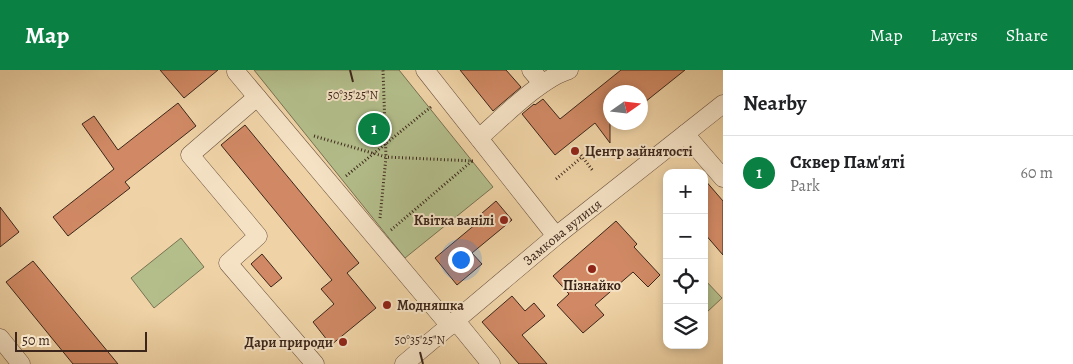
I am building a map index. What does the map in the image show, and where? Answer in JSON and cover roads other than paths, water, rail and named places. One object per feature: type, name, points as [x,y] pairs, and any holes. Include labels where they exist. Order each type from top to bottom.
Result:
[{"type":"street","points":[[425,70],[556,236]]},
{"type":"street","points":[[479,138],[536,77],[569,70]]},
{"type":"street","points":[[236,72],[378,241],[491,364]]},
{"type":"street","points":[[257,97],[190,155],[258,236],[228,263],[316,364]]},
{"type":"street","name":"Замкова вулиця","points":[[404,364],[556,236],[723,104]]},
{"type":"street","points":[[685,134],[723,178]]},
{"type":"street","points":[[0,338],[21,364]]},
{"type":"place","name":"Сквер Пам'яті","points":[[374,129]]},
{"type":"place","name":"Центр зайнятості","points":[[575,151]]},
{"type":"place","name":"Квітка ванілі","points":[[504,220]]},
{"type":"place","name":"Пізнайко","points":[[592,269]]},
{"type":"place","name":"Модняшка","points":[[387,305]]},
{"type":"place","name":"Дари природи","points":[[343,342]]}]
